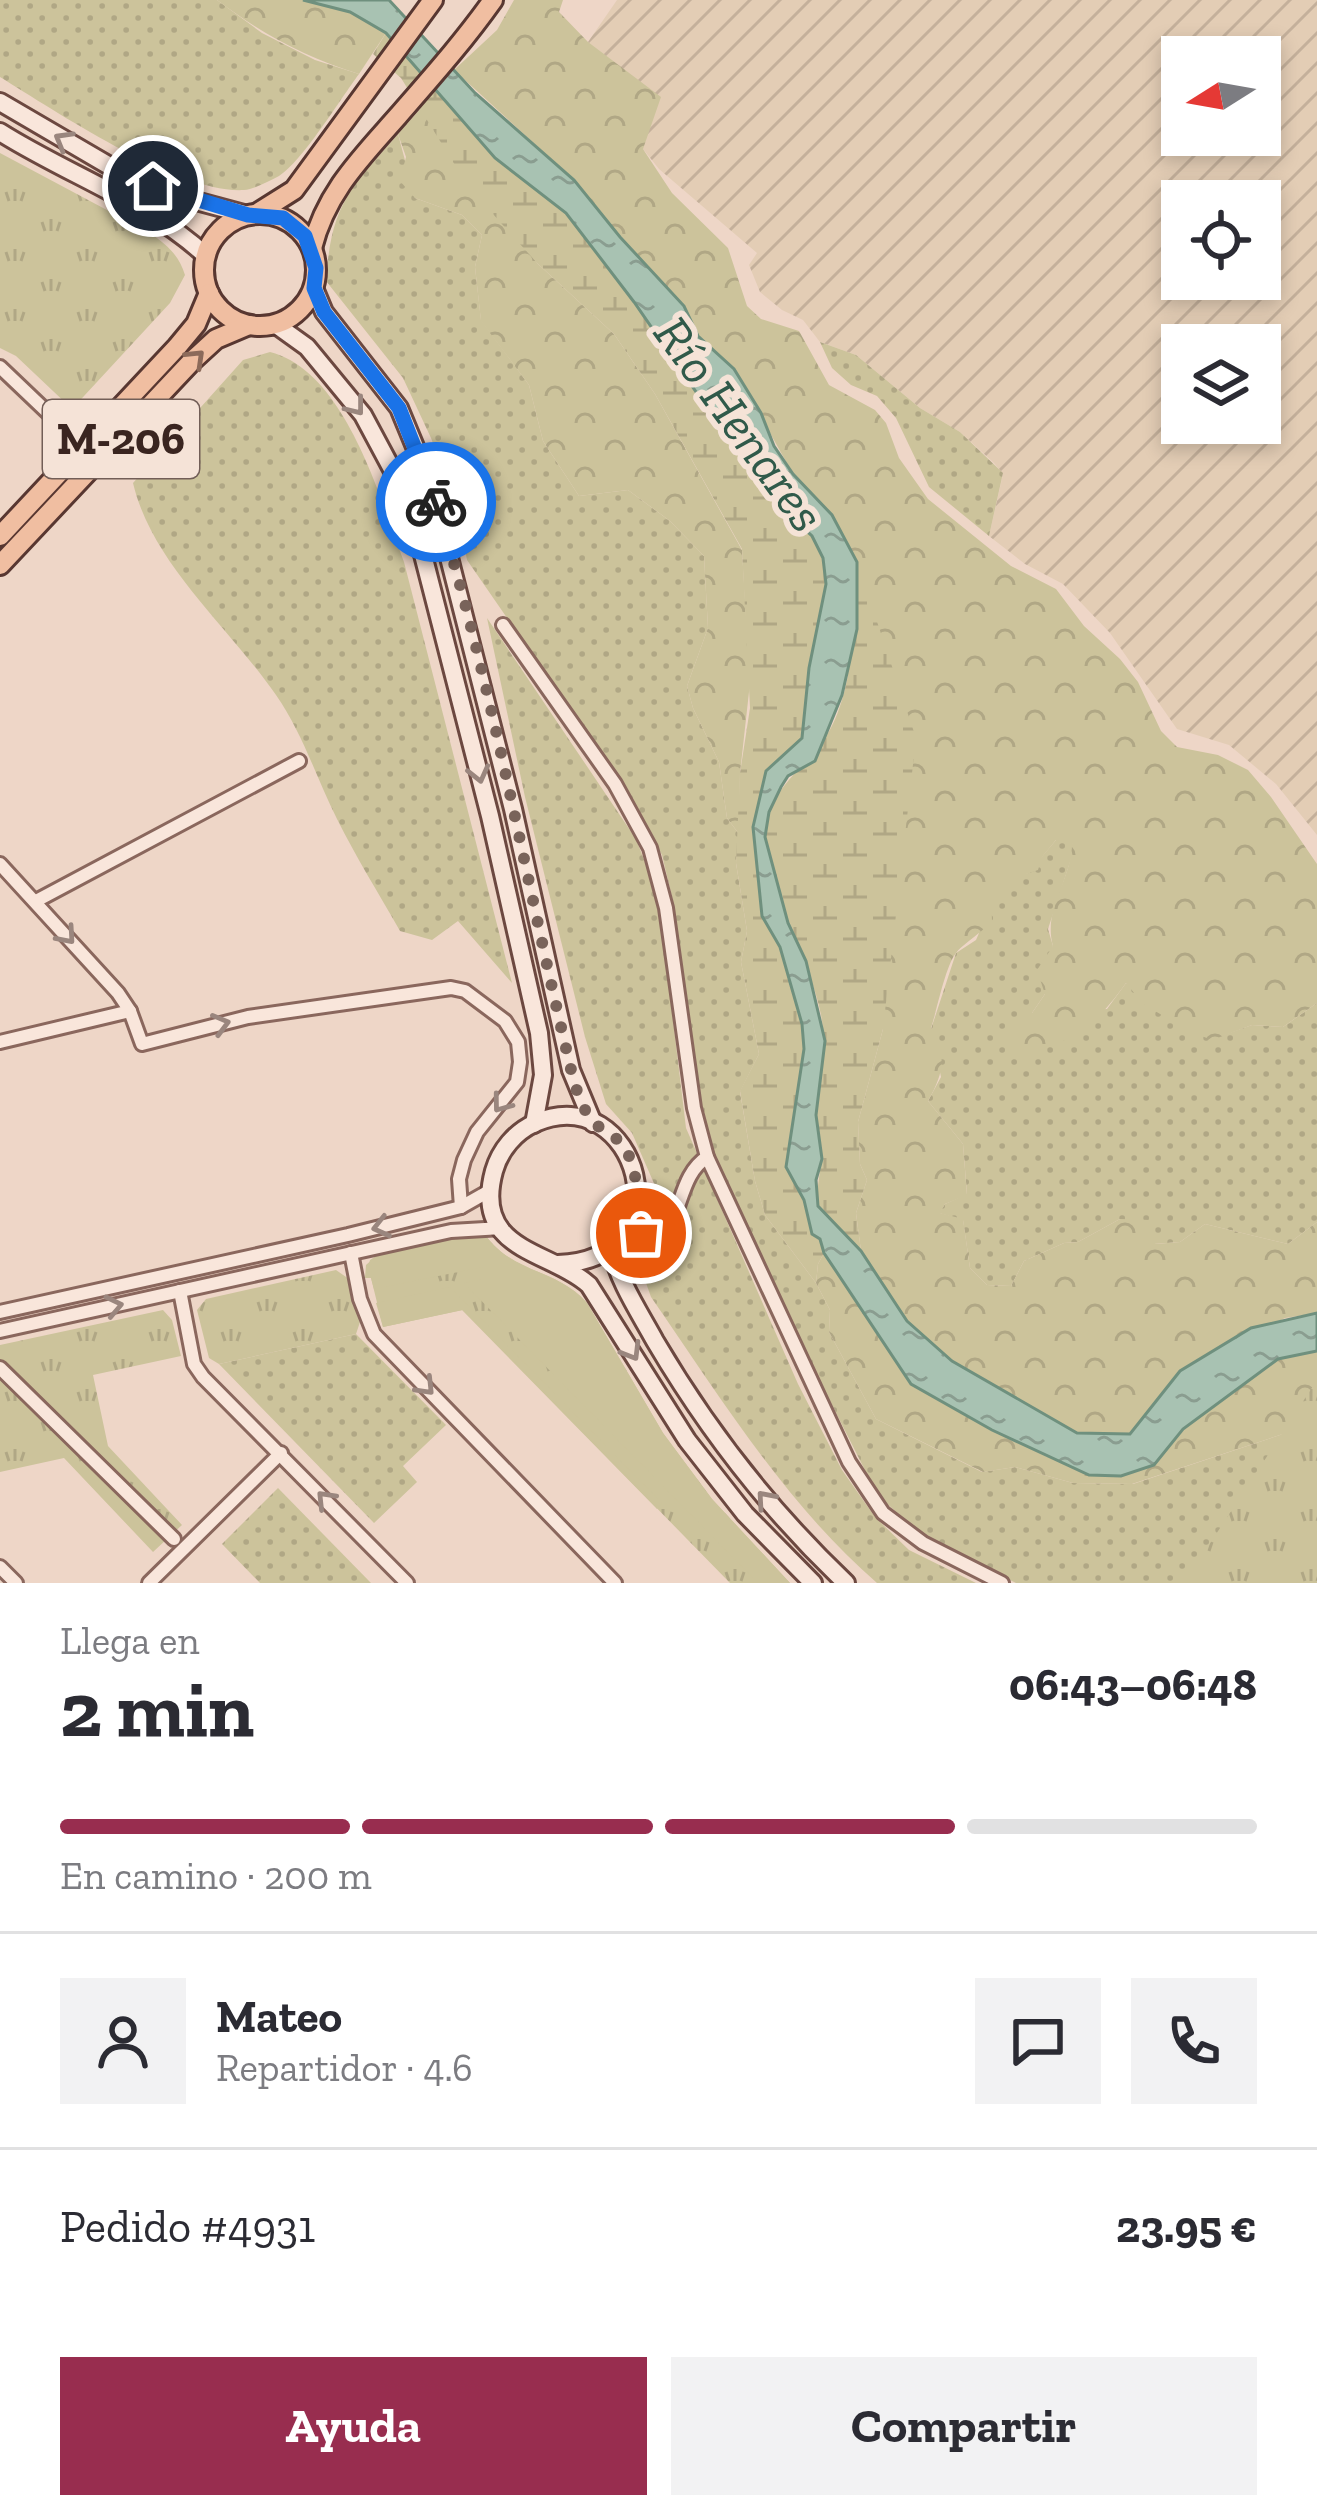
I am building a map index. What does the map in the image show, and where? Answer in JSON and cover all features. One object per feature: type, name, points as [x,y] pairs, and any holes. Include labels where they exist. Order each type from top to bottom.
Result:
[{"type":"main road","points":[[249,325],[225,314],[209,293],[206,256],[224,227],[294,190],[433,0]]},
{"type":"main road","points":[[312,248],[328,202],[348,172],[465,40],[493,0]]},
{"type":"main road","points":[[0,102],[124,175],[181,197],[270,214],[295,226],[312,248],[314,288],[299,311],[275,324],[307,347],[364,415],[401,486],[490,816],[538,1033],[543,1075],[535,1124]]},
{"type":"main road","points":[[0,132],[160,221],[206,256]]},
{"type":"main road","points":[[314,288],[324,312],[399,408],[430,483],[513,809],[571,1070],[593,1123]]},
{"type":"main road","name":"M-206","points":[[0,536],[177,347],[196,324],[209,293]]},
{"type":"main road","name":"M-206","points":[[0,565],[216,339],[249,325],[275,324]]},
{"type":"main road","points":[[558,1264],[577,1264],[611,1248],[629,1226],[637,1202],[633,1167],[614,1136],[593,1123],[564,1117],[535,1124],[503,1150],[491,1190],[502,1228],[516,1246],[573,1271],[589,1286],[687,1440],[745,1514],[813,1583]]},
{"type":"main road","points":[[611,1248],[625,1288],[720,1443],[765,1500],[846,1583]]},
{"type":"street","points":[[0,367],[65,429]]},
{"type":"street","points":[[503,625],[615,784],[650,848],[666,908],[694,1108],[707,1157],[849,1462],[883,1513],[923,1544],[1003,1583]]},
{"type":"street","points":[[36,901],[298,760]]},
{"type":"street","points":[[0,864],[130,1011],[142,1044],[248,1017],[452,988],[465,991],[505,1021],[518,1042],[520,1063],[517,1082],[477,1132],[464,1160],[459,1179],[461,1207]]},
{"type":"street","points":[[0,1042],[130,1011]]},
{"type":"street","points":[[629,1226],[649,1238],[664,1234],[690,1174],[707,1157]]},
{"type":"street","points":[[0,1312],[461,1207],[491,1190]]},
{"type":"street","points":[[0,1331],[475,1227],[502,1228]]},
{"type":"street","points":[[351,1253],[360,1299],[374,1334],[615,1583]]},
{"type":"street","points":[[180,1291],[194,1364],[407,1583]]},
{"type":"street","points":[[0,1368],[174,1539]]},
{"type":"street","points":[[148,1583],[281,1454]]},
{"type":"street","points":[[0,1567],[16,1583]]},
{"type":"street","points":[[590,1583],[603,1571]]},
{"type":"shaded area","points":[[617,0],[1317,0],[1317,835],[1276,784],[1229,745],[1177,729],[1110,633],[1063,584],[1025,564],[989,536],[1003,474],[994,463],[856,355],[820,342],[803,320],[760,292],[749,265],[757,253],[659,169],[643,149],[588,42]]},
{"type":"green space","points":[[0,0],[217,0],[262,33],[315,60],[359,74],[288,169],[248,189],[217,188],[119,148],[0,77]]},
{"type":"green space","points":[[217,0],[303,0],[350,12],[386,33],[359,74],[285,43]]},
{"type":"green space","points":[[514,0],[563,0],[559,12],[588,42],[661,97],[643,149],[672,193],[728,248],[747,306],[761,319],[799,331],[829,385],[875,410],[886,423],[899,458],[928,499],[1011,566],[1056,589],[1138,682],[1161,731],[1177,747],[1218,755],[1248,770],[1317,864],[1317,1003],[1283,1027],[1252,1025],[1212,1040],[1143,1004],[1126,983],[1100,1015],[1076,1034],[1010,1060],[1007,1022],[1032,1013],[1045,994],[1037,970],[1053,946],[1052,919],[1072,840],[1056,840],[1038,870],[1003,886],[994,900],[992,921],[956,953],[945,978],[931,1028],[942,1064],[928,1101],[963,1144],[967,1195],[945,1204],[940,1213],[963,1219],[970,1268],[987,1285],[1011,1286],[1024,1261],[1064,1243],[1078,1242],[1120,1219],[1151,1220],[1155,1244],[1180,1242],[1205,1224],[1288,1244],[1317,1222],[1317,1313],[1285,1318],[1180,1371],[1130,1434],[1077,1433],[952,1361],[907,1321],[861,1251],[856,1213],[867,1180],[860,1164],[858,1122],[883,1029],[832,515],[793,474],[734,369],[698,336],[684,306],[574,180],[454,70],[497,30]]},
{"type":"green space","points":[[386,33],[495,158],[566,213],[750,470],[775,502],[812,536],[823,558],[826,583],[809,668],[802,738],[766,771],[753,827],[762,916],[780,947],[802,1024],[804,1049],[786,1166],[824,1253],[816,1283],[765,1215],[740,1091],[759,1054],[741,962],[747,931],[736,863],[740,773],[750,708],[742,549],[655,394],[614,334],[538,264],[484,204],[401,78],[373,54]]},
{"type":"green space","points":[[421,108],[538,264],[614,334],[655,394],[742,550],[750,683],[739,834],[727,818],[719,762],[687,686],[708,628],[704,556],[670,521],[628,490],[579,496],[543,441],[529,385],[481,321],[475,267],[482,235],[462,215],[415,198],[400,181],[406,157],[398,134]]},
{"type":"green space","points":[[398,134],[415,198],[462,215],[482,235],[475,267],[481,320],[529,385],[543,441],[579,496],[628,490],[670,521],[704,556],[708,628],[687,686],[719,762],[727,818],[739,834],[736,863],[747,931],[741,962],[759,1054],[740,1092],[755,1181],[765,1215],[816,1283],[830,1310],[829,1332],[876,1419],[982,1472],[1015,1467],[1073,1483],[1133,1484],[1283,1434],[1219,1583],[1016,1583],[925,1537],[872,1484],[795,1332],[716,1158],[702,1115],[662,855],[632,799],[467,560],[457,508],[403,378],[326,281],[338,215],[367,169]]},
{"type":"green space","points":[[0,153],[150,233],[172,251],[185,275],[170,303],[72,409],[16,356],[0,348]]},
{"type":"green space","points":[[820,342],[856,355],[920,408],[960,432],[1003,473],[989,536],[929,487],[896,418],[877,396],[851,385],[832,368]]},
{"type":"green space","points":[[270,352],[296,364],[319,384],[339,410],[371,472],[404,562],[512,983],[458,921],[432,940],[400,931],[344,833],[286,710],[174,568],[143,513],[133,483],[243,360]]},
{"type":"green space","points":[[857,562],[916,738],[883,1029],[858,1122],[860,1164],[867,1180],[856,1213],[861,1251],[817,1206],[823,1028],[816,993],[771,875],[766,831],[773,804],[823,741],[841,702],[854,630]]},
{"type":"green space","points":[[487,618],[636,839],[652,880],[663,937],[686,1128],[798,1384],[842,1470],[875,1517],[909,1550],[976,1583],[877,1583],[783,1484],[651,1297],[640,1266],[656,1188],[632,1133],[606,1104],[585,1037],[525,797]]},
{"type":"green space","points":[[1056,840],[1073,840],[1072,856],[1048,929],[1053,946],[1045,994],[1032,1013],[1107,1009],[1126,983],[1212,1039],[1252,1025],[1283,1027],[1317,1003],[1317,1222],[1288,1244],[1205,1224],[1180,1242],[1154,1244],[1120,1219],[1078,1242],[1064,1243],[1024,1261],[1011,1286],[987,1285],[970,1268],[963,1220],[939,1213],[945,1204],[967,1194],[963,1144],[928,1101],[941,1077],[931,1029],[956,953],[976,940],[998,889],[1013,876],[1028,873]]},
{"type":"green space","points":[[486,1236],[510,1258],[563,1284],[587,1303],[663,1433],[712,1499],[790,1583],[730,1583],[463,1310],[383,1327],[371,1278],[365,1278],[370,1260],[457,1237]]},
{"type":"green space","points":[[486,1236],[510,1258],[563,1284],[587,1303],[663,1433],[712,1499],[790,1583],[758,1583],[464,1283],[483,1279],[483,1267],[374,1289],[371,1278],[365,1278],[366,1265],[390,1251]]},
{"type":"green space","points":[[824,1253],[911,1384],[1047,1457],[1154,1465],[1183,1430],[1279,1359],[1317,1351],[1317,1434],[1283,1434],[1132,1484],[1073,1483],[1015,1467],[983,1472],[876,1419],[829,1332],[830,1310],[816,1283]]},
{"type":"green space","points":[[336,1270],[349,1279],[360,1322],[356,1334],[219,1364],[209,1358],[197,1310],[206,1299]]},
{"type":"green space","points":[[450,1287],[662,1503],[657,1509],[462,1310],[383,1327],[376,1303]]},
{"type":"green space","points":[[163,1310],[172,1320],[181,1356],[93,1375],[108,1446],[182,1525],[153,1552],[64,1458],[0,1472],[0,1345]]},
{"type":"green space","points":[[356,1334],[446,1425],[403,1466],[417,1482],[374,1523],[219,1364]]},
{"type":"green space","points":[[1317,1380],[1317,1583],[1184,1583]]},
{"type":"green space","points":[[278,1488],[371,1583],[260,1583],[222,1544]]},
{"type":"water","name":"Río Henares","points":[[303,0],[389,0],[475,93],[574,180],[684,306],[698,336],[734,369],[761,413],[774,446],[832,515],[857,562],[857,629],[842,695],[815,761],[788,776],[781,787],[769,812],[765,837],[788,923],[806,961],[825,1041],[816,1115],[822,1159],[816,1180],[818,1206],[861,1251],[907,1321],[952,1361],[1077,1433],[1130,1434],[1180,1371],[1251,1328],[1317,1313],[1317,1351],[1278,1359],[1183,1429],[1154,1465],[1121,1476],[1089,1475],[992,1430],[911,1384],[824,1253],[820,1239],[812,1234],[804,1200],[786,1167],[804,1049],[802,1024],[780,947],[762,916],[753,827],[766,771],[802,738],[809,668],[826,584],[823,558],[812,536],[775,502],[750,470],[566,213],[495,158],[386,33],[350,12]]},
{"type":"way so far","points":[[436,502],[513,809],[571,1070],[593,1123],[614,1136],[629,1155],[637,1178],[637,1202],[629,1226],[641,1233]]},
{"type":"route","points":[[153,186],[248,215],[283,218],[305,236],[316,268],[314,288],[324,312],[399,408],[436,502]]}]
